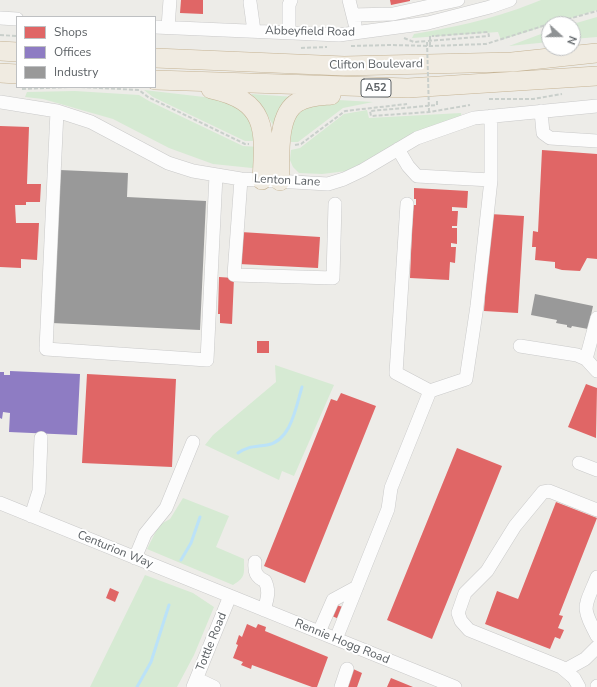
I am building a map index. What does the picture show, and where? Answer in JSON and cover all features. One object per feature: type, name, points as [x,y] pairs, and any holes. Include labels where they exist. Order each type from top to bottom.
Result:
[{"type":"highway","points":[[0,51],[16,52]]},
{"type":"highway","name":"Clifton Boulevard","points":[[156,58],[344,66],[512,62],[593,52]]},
{"type":"highway","points":[[0,73],[16,81]]},
{"type":"highway","name":"Clifton Boulevard","points":[[156,80],[408,88],[597,76]]},
{"type":"highway","points":[[156,80],[207,88],[228,93],[239,98],[254,109],[259,119],[271,180]]},
{"type":"highway","points":[[271,180],[280,155],[283,123],[286,113],[293,105],[314,96],[408,88]]},
{"type":"street","points":[[161,27],[170,0]]},
{"type":"street","points":[[289,33],[290,0]]},
{"type":"street","points":[[350,0],[357,33]]},
{"type":"street","points":[[353,15],[393,14],[458,0]]},
{"type":"street","name":"Abbeyfield Road","points":[[161,27],[339,35],[428,23],[490,7],[510,0]]},
{"type":"street","points":[[250,1],[254,31]]},
{"type":"street","points":[[0,18],[16,19]]},
{"type":"street","name":"Lenton Lane","points":[[0,102],[57,111],[91,122],[168,163],[192,171],[241,179],[328,184],[344,179],[363,170],[417,138],[474,118],[597,106]]},
{"type":"street","points":[[57,111],[46,349],[207,360],[216,175]]},
{"type":"street","points":[[541,111],[542,133],[550,138],[597,141]]},
{"type":"street","points":[[407,204],[396,373],[430,391],[466,379],[477,306],[491,180],[491,116]]},
{"type":"street","points":[[398,148],[408,166],[417,176],[491,180]]},
{"type":"street","points":[[241,179],[234,275],[333,278],[335,204]]},
{"type":"street","points":[[586,359],[597,318]]},
{"type":"street","points":[[520,346],[569,354],[586,359],[597,370]]},
{"type":"street","points":[[336,639],[388,509],[391,488],[430,391]]},
{"type":"street","points":[[31,516],[39,491],[41,438]]},
{"type":"street","points":[[135,558],[145,534],[166,508],[193,442]]},
{"type":"street","points":[[579,463],[597,470]]},
{"type":"street","points":[[579,687],[574,678],[565,670],[548,661],[469,630],[461,621],[458,613],[465,593],[487,572],[515,526],[543,492],[549,492],[597,510]]},
{"type":"street","name":"Centurion Way","points":[[0,503],[230,596]]},
{"type":"street","points":[[255,562],[254,570],[258,578],[266,581],[267,585],[268,594],[264,610]]},
{"type":"street","points":[[597,577],[585,605],[585,614],[597,636]]},
{"type":"street","points":[[319,632],[333,600],[356,587]]},
{"type":"street","name":"Rennie Hogg Road","points":[[230,596],[455,687]]},
{"type":"street","name":"Tottle Road","points":[[195,683],[230,596]]},
{"type":"street","points":[[565,670],[585,659],[597,647]]},
{"type":"street","points":[[341,687],[347,669]]},
{"type":"street","points":[[195,683],[214,687]]},
{"type":"path","points":[[579,16],[597,11]]},
{"type":"path","points":[[408,40],[427,41],[489,36],[488,32],[430,36],[430,46]]},
{"type":"path","points":[[0,35],[16,36]]},
{"type":"path","points":[[427,41],[430,112]]},
{"type":"path","points":[[100,88],[139,90],[148,97],[245,144],[264,144]]},
{"type":"path","points":[[486,98],[533,99],[568,93]]},
{"type":"path","points":[[290,146],[300,144],[345,111],[437,101],[437,105],[370,111],[371,116],[430,112],[470,105]]},
{"type":"green space","points":[[541,0],[597,0],[597,10],[578,16],[541,16],[541,28],[501,40],[498,32],[412,38],[414,34],[479,21]]},
{"type":"green space","points":[[597,17],[597,37],[581,38],[581,22]]},
{"type":"green space","points":[[541,34],[541,43],[509,46]]},
{"type":"green space","points":[[144,90],[230,100],[251,111],[256,141],[245,141],[153,97]]},
{"type":"green space","points":[[75,91],[139,95],[243,146],[260,147],[257,165],[252,168],[213,164],[169,148],[113,119],[43,99],[25,97],[27,92]]},
{"type":"green space","points":[[251,94],[295,97],[273,141],[273,125],[260,103]]},
{"type":"green space","points":[[338,100],[373,102],[343,108],[298,142],[291,142],[291,123],[298,111],[310,104]]},
{"type":"green space","points":[[367,110],[369,118],[461,113],[462,119],[422,131],[347,171],[322,174],[299,173],[293,167],[290,160],[291,150],[300,148],[344,114]]},
{"type":"green space","points":[[275,365],[334,385],[294,476],[282,471],[279,480],[205,445],[213,435],[276,382]]},
{"type":"green space","points":[[183,498],[229,516],[216,547],[244,559],[243,575],[240,580],[233,585],[147,549],[159,525],[170,519]]},
{"type":"green space","points":[[145,575],[193,593],[214,607],[194,655],[177,687],[90,687]]},
{"type":"building: Shops","points":[[181,0],[203,0],[203,14],[180,13]]},
{"type":"building: Shops","points":[[390,0],[410,0],[410,1],[391,5]]},
{"type":"building: Shops","points":[[0,126],[29,127],[27,184],[41,184],[40,202],[26,202],[26,205],[15,205],[16,223],[39,223],[37,260],[21,259],[21,268],[0,267]]},
{"type":"building: Shops","points":[[542,150],[597,154],[597,259],[587,258],[580,271],[562,270],[555,268],[555,262],[535,260],[536,247],[532,247],[533,231],[538,232]]},
{"type":"building: Shops","points":[[414,188],[468,191],[467,208],[452,207],[452,211],[458,211],[457,226],[452,226],[452,228],[457,228],[457,244],[451,243],[451,247],[456,247],[455,263],[450,262],[449,280],[410,278],[413,205],[416,205],[416,199],[414,199]]},
{"type":"building: Shops","points":[[490,214],[524,216],[518,313],[484,311]]},
{"type":"building: Shops","points":[[241,232],[320,237],[318,268],[239,264]]},
{"type":"building: Shops","points":[[219,277],[234,278],[232,324],[220,323],[220,314],[218,314]]},
{"type":"building: Shops","points":[[257,341],[269,341],[269,353],[257,353]]},
{"type":"building: Shops","points":[[87,374],[176,379],[172,467],[82,463]]},
{"type":"building: Shops","points":[[586,384],[597,388],[596,438],[568,427]]},
{"type":"building: Shops","points":[[341,393],[376,406],[305,583],[264,566],[331,399],[337,401]]},
{"type":"building: Shops","points":[[457,448],[502,466],[432,639],[387,620]]},
{"type":"building: Shops","points":[[556,502],[597,518],[559,615],[563,616],[558,628],[564,630],[560,639],[555,637],[550,649],[485,624],[497,591],[518,599]]},
{"type":"building: Shops","points":[[110,588],[119,592],[115,602],[106,598]]},
{"type":"building: Shops","points":[[336,605],[343,607],[339,619],[332,616]]},
{"type":"building: Shops","points":[[247,624],[256,628],[258,624],[266,627],[265,631],[328,657],[317,687],[312,687],[252,665],[251,669],[241,665],[243,662],[233,658],[238,645],[236,644],[239,635],[242,637]]},
{"type":"building: Shops","points":[[351,668],[362,673],[357,687],[344,687]]},
{"type":"building: Shops","points":[[391,678],[413,687],[387,687]]},
{"type":"building: Offices","points":[[10,371],[80,374],[77,435],[9,432],[10,413],[3,412],[2,419],[0,418],[0,372],[4,372],[4,375],[10,375]]},
{"type":"building: Industry","points":[[60,170],[128,173],[127,197],[206,201],[200,330],[52,323]]},
{"type":"building: Industry","points":[[535,294],[593,306],[588,329],[572,326],[571,328],[567,327],[567,325],[556,323],[557,320],[531,315]]},
{"type":"waterway","points":[[238,453],[248,448],[267,445],[282,437],[295,413],[302,387]]},
{"type":"waterway","points":[[181,560],[191,543],[200,517]]},
{"type":"waterway","points":[[137,687],[151,662],[169,605]]}]
